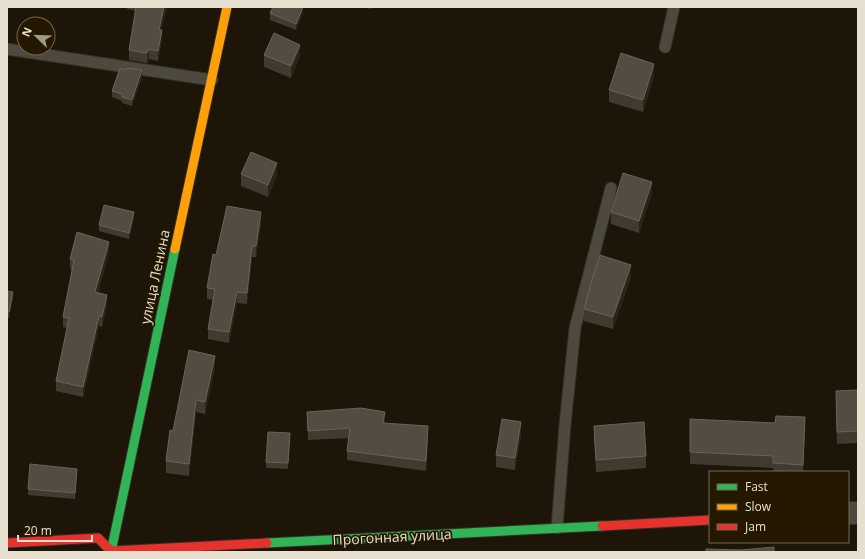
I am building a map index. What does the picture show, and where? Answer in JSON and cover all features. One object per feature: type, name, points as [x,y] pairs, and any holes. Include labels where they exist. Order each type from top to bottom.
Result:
[{"type":"street","name":"улица Ленина","points":[[111,552],[227,7]]},
{"type":"street","name":"Прогонная улица","points":[[111,552],[709,520]]},
{"type":"street","points":[[7,543],[98,538],[111,552]]},
{"type":"lane","points":[[665,47],[674,7]]},
{"type":"lane","points":[[7,49],[212,80]]},
{"type":"lane","points":[[557,528],[565,425],[575,328],[611,188]]},
{"type":"building","points":[[136,7],[164,7],[159,30],[162,30],[158,51],[149,49],[147,53],[129,50]]},
{"type":"building","points":[[273,7],[303,7],[296,24],[270,13]]},
{"type":"building","points":[[274,33],[300,45],[291,66],[264,55]]},
{"type":"building","points":[[621,53],[654,64],[643,100],[609,90]]},
{"type":"building","points":[[120,68],[126,70],[127,68],[142,70],[132,100],[122,97],[122,94],[112,91]]},
{"type":"building","points":[[251,152],[277,163],[268,185],[241,174]]},
{"type":"building","points":[[623,173],[652,182],[639,221],[611,212]]},
{"type":"building","points":[[104,205],[134,212],[129,233],[99,225]]},
{"type":"building","points":[[227,206],[261,212],[256,246],[252,246],[247,293],[237,292],[229,332],[208,329],[215,289],[207,288],[213,254],[216,255]]},
{"type":"building","points":[[77,232],[109,242],[95,292],[107,295],[102,317],[99,316],[83,387],[56,381],[69,318],[63,317],[74,260],[70,259]]},
{"type":"building","points":[[600,255],[631,265],[613,317],[584,309]]},
{"type":"building","points":[[7,291],[13,292],[9,312],[7,312]]},
{"type":"building","points":[[189,350],[215,356],[205,402],[196,400],[189,464],[166,461],[170,430],[173,431]]},
{"type":"building","points":[[858,390],[858,431],[837,432],[836,391]]},
{"type":"building","points":[[361,408],[385,412],[383,423],[428,426],[426,461],[347,451],[350,428],[308,431],[307,412]]},
{"type":"building","points":[[776,416],[805,417],[803,465],[773,463],[773,456],[690,452],[690,419],[775,423]]},
{"type":"building","points":[[502,419],[521,422],[515,458],[496,455]]},
{"type":"building","points":[[644,422],[646,456],[596,460],[594,426]]},
{"type":"building","points":[[268,432],[290,433],[288,463],[266,462]]},
{"type":"building","points":[[30,464],[77,469],[75,493],[28,489]]},
{"type":"building","points":[[774,547],[774,552],[706,552],[706,549],[741,550]]},
{"type":"traffic: fast","points":[[111,552],[175,249]]},
{"type":"traffic: fast","points":[[267,543],[602,526]]},
{"type":"traffic: slow","points":[[175,249],[227,7]]},
{"type":"traffic: jam","points":[[602,526],[709,520]]},
{"type":"traffic: jam","points":[[7,543],[98,538],[111,551],[267,543]]}]
